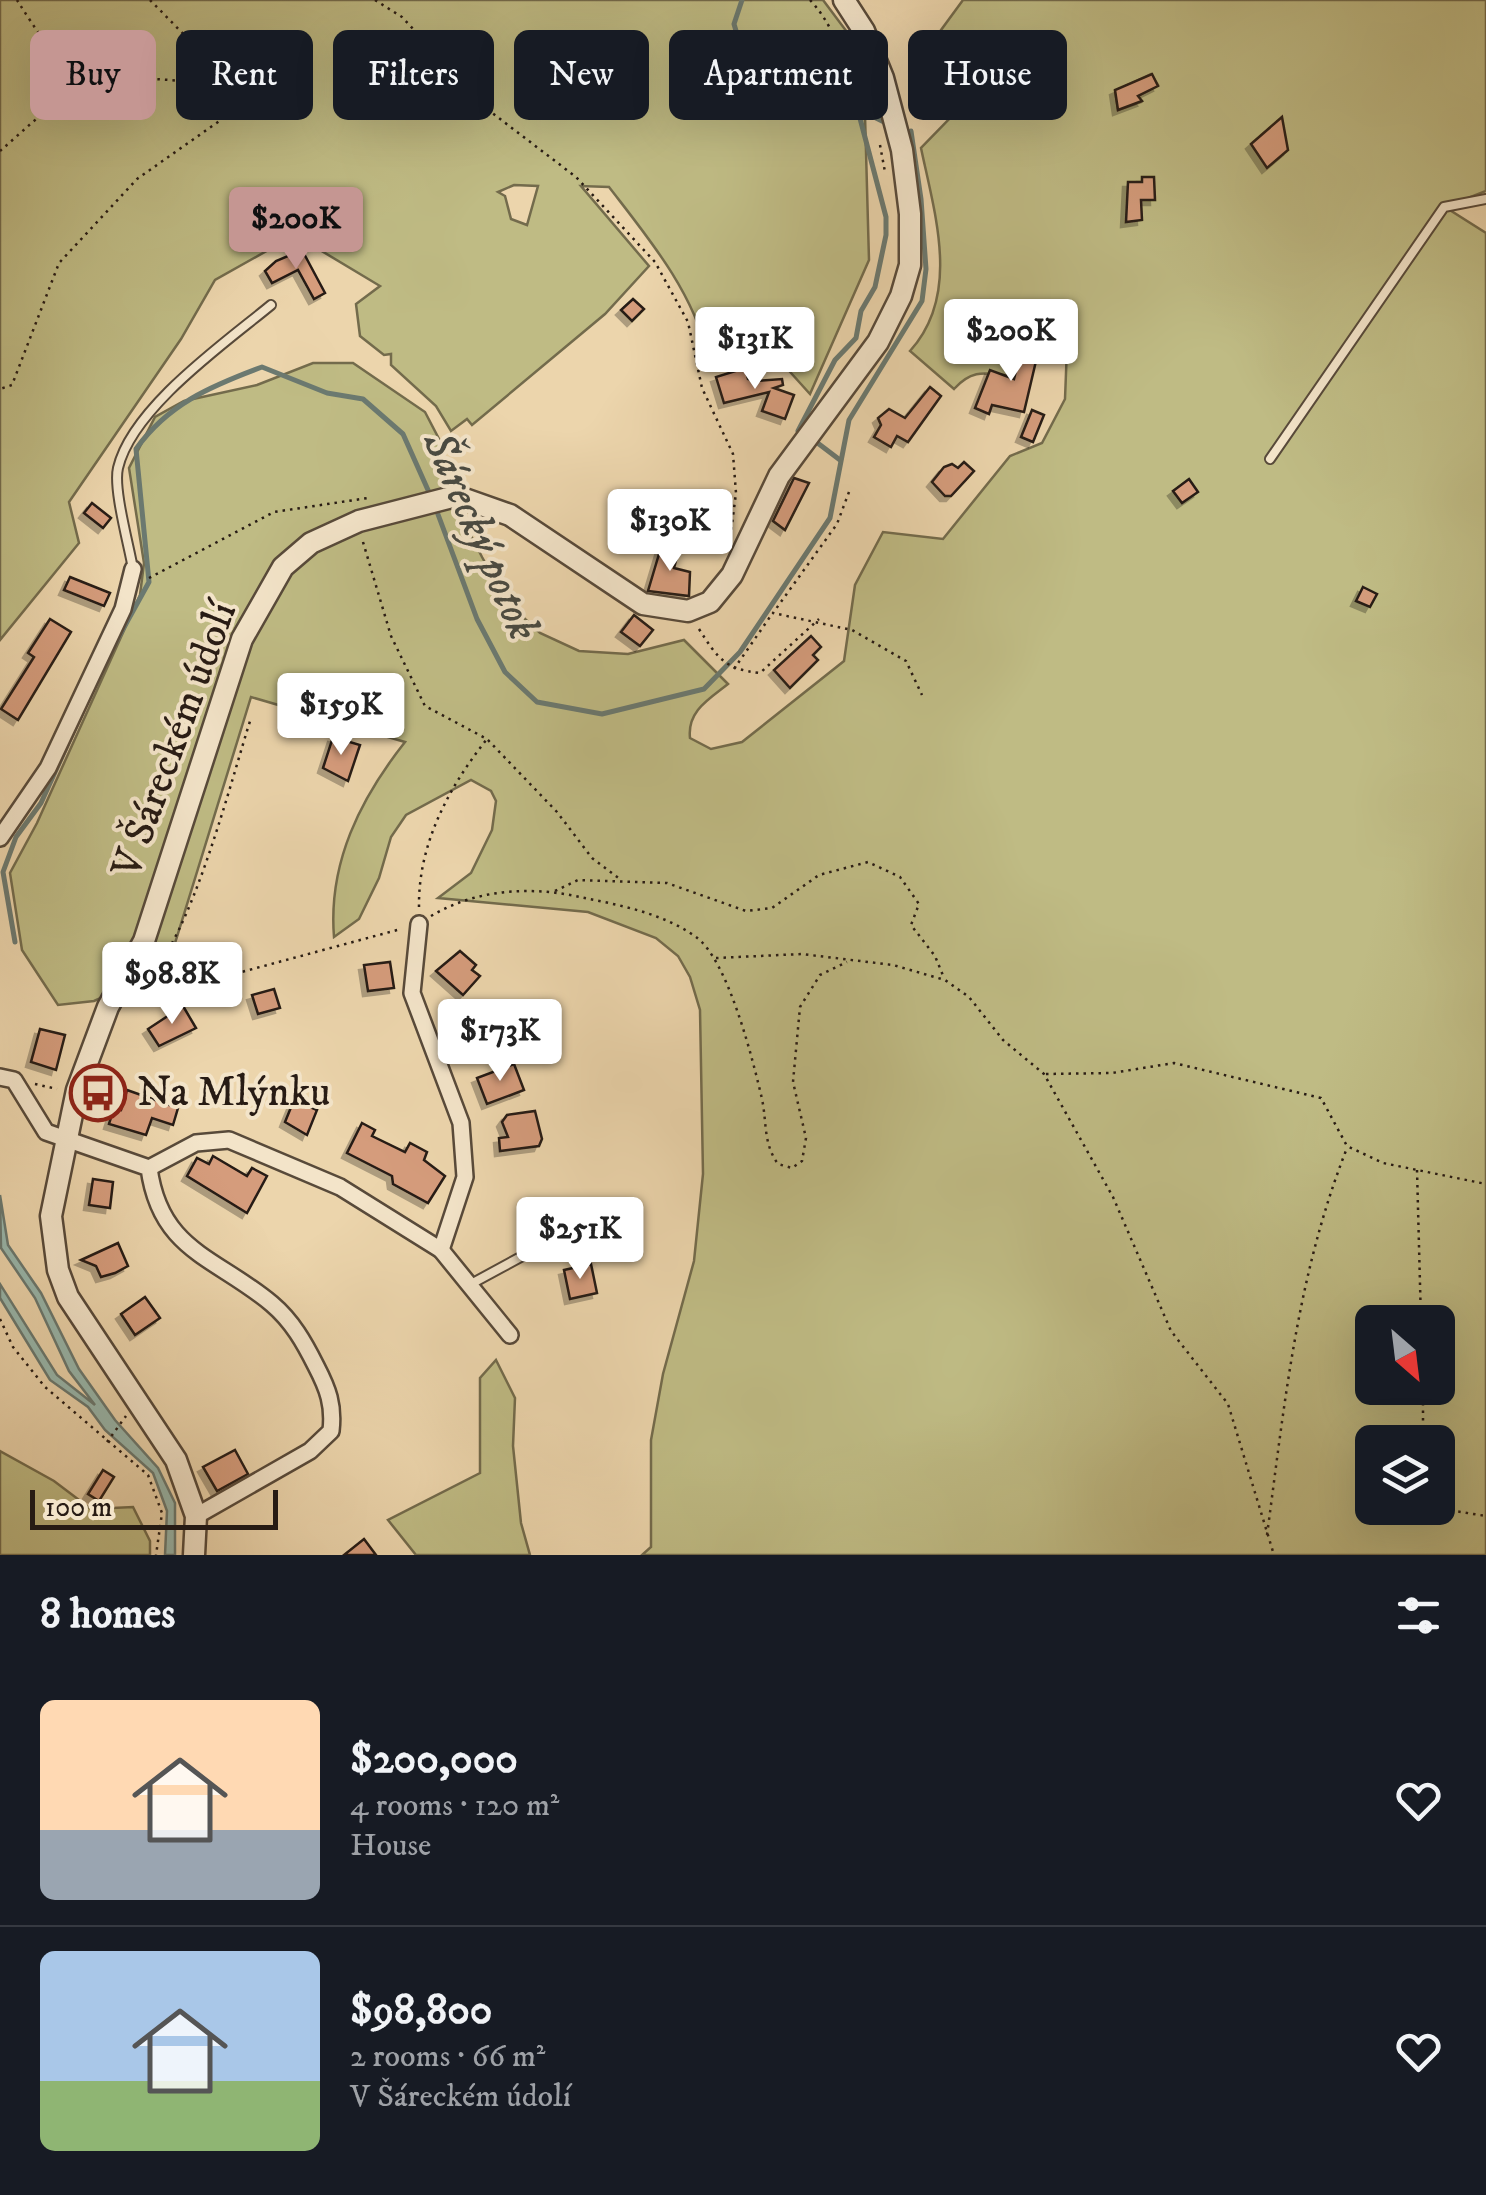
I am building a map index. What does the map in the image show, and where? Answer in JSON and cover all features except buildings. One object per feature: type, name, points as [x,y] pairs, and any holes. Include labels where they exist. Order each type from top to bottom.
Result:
[{"type":"street","points":[[688,611],[710,602],[732,576],[766,502],[805,437],[878,342],[902,296],[910,266],[902,150],[883,78],[864,32],[844,0]]},
{"type":"street","name":"V Šáreckém údolí","points":[[194,1555],[196,1516],[176,1460],[68,1296],[58,1270],[50,1216],[76,1090],[108,1008],[144,941],[242,639],[283,567],[310,543],[359,521],[456,496],[487,504],[643,604],[688,611]]},
{"type":"street","points":[[0,838],[48,768],[138,575]]},
{"type":"street","points":[[419,924],[412,993],[461,1123],[465,1178],[441,1250]]},
{"type":"street","points":[[7,1078],[46,1132],[150,1168],[196,1142],[229,1140],[340,1187],[441,1250],[510,1335]]},
{"type":"street","points":[[150,1168],[162,1218],[182,1242],[272,1304],[296,1328],[330,1393],[333,1413],[331,1431],[310,1452],[196,1516]]},
{"type":"lane","points":[[1270,459],[1444,207],[1486,199]]},
{"type":"lane","points":[[138,575],[117,470],[138,426],[203,362],[271,305]]},
{"type":"lane","points":[[472,1284],[541,1246],[620,1236]]},
{"type":"path","points":[[18,0],[40,30]]},
{"type":"path","points":[[150,0],[179,30]]},
{"type":"path","points":[[374,0],[402,17],[487,109],[576,178],[655,262],[688,322],[702,388],[733,454],[736,493],[731,531]]},
{"type":"path","points":[[810,0],[833,30]]},
{"type":"path","points":[[0,152],[38,120]]},
{"type":"path","points":[[0,389],[12,385],[60,264],[138,178],[223,120]]},
{"type":"path","points":[[880,143],[879,156],[890,187]]},
{"type":"path","points":[[732,670],[838,524],[849,492]]},
{"type":"path","points":[[138,575],[161,571],[274,512],[372,498]]},
{"type":"path","points":[[359,521],[391,636],[425,706],[487,739],[558,812],[592,858],[623,882]]},
{"type":"path","points":[[688,611],[720,662],[732,670],[760,674],[819,619]]},
{"type":"path","points":[[773,612],[819,619],[852,630],[914,668],[922,694]]},
{"type":"path","points":[[140,983],[156,971],[183,919],[251,718]]},
{"type":"path","points":[[419,924],[418,882],[442,806],[487,739]]},
{"type":"path","points":[[554,892],[578,880],[667,882],[746,912],[772,908],[820,875],[868,862],[900,877],[918,904],[910,925],[934,956],[944,980]]},
{"type":"path","points":[[108,1008],[419,924],[464,902],[499,892],[554,892],[651,914],[696,938],[715,958],[762,1100],[767,1149],[778,1164],[792,1168],[802,1161],[806,1138],[793,1082],[800,1006],[820,975],[847,962]]},
{"type":"path","points":[[715,958],[802,954],[847,962],[893,964],[944,980],[969,997],[1003,1040],[1044,1074],[1113,1197],[1172,1330],[1228,1404],[1274,1555]]},
{"type":"path","points":[[1044,1074],[1112,1073],[1174,1063],[1209,1070],[1321,1098],[1347,1146],[1382,1164],[1486,1184]]},
{"type":"path","points":[[7,1078],[76,1090]]},
{"type":"path","points":[[1266,1538],[1297,1307],[1326,1200],[1347,1146]]},
{"type":"path","points":[[1416,1170],[1420,1305]]},
{"type":"path","points":[[0,1319],[13,1346],[45,1387],[106,1444],[148,1476],[162,1513],[156,1555]]},
{"type":"path","points":[[106,1444],[128,1414]]},
{"type":"path","points":[[1455,1511],[1486,1516]]},
{"type":"shaded area","points":[[0,0],[823,0],[846,30],[669,30],[669,120],[865,120],[869,260],[810,394],[764,343],[708,355],[680,287],[639,226],[609,187],[581,186],[649,266],[605,314],[472,425],[467,419],[451,431],[436,406],[391,365],[391,354],[384,355],[360,336],[356,304],[380,286],[295,235],[215,280],[181,339],[69,502],[79,543],[0,640]],"holes":[[[514,185],[538,186],[527,225],[511,219],[505,196],[498,192]]]},
{"type":"shaded area","points":[[963,0],[1486,0],[1486,191],[1445,207],[1486,233],[1486,1555],[642,1555],[651,1547],[651,1440],[663,1374],[694,1261],[703,1174],[700,1010],[690,977],[678,956],[656,938],[588,912],[438,898],[471,873],[492,830],[496,801],[491,791],[471,780],[406,815],[391,837],[379,878],[359,919],[334,937],[336,883],[350,833],[374,786],[405,742],[251,697],[167,969],[94,1001],[58,1005],[22,950],[10,873],[37,823],[140,595],[144,563],[129,468],[155,417],[184,401],[257,385],[313,363],[353,363],[425,412],[439,439],[446,487],[482,557],[507,602],[540,633],[579,651],[628,654],[684,640],[728,684],[701,706],[692,720],[690,738],[711,749],[742,742],[844,661],[855,585],[883,532],[943,539],[1010,456],[1042,443],[1065,399],[1067,347],[1023,341],[1015,376],[976,375],[954,389],[910,351],[926,329],[940,280],[937,227],[921,148],[948,120],[1067,120],[1067,30],[941,30]],"holes":[[[1151,74],[1158,85],[1138,96],[1141,102],[1118,110],[1115,91]]]},
{"type":"shaded area","points":[[496,1360],[515,1398],[513,1446],[521,1523],[530,1555],[416,1555],[388,1520],[480,1473],[480,1378]]},
{"type":"shaded area","points":[[0,1451],[54,1481],[91,1509],[133,1507],[150,1541],[150,1555],[0,1555]]},
{"type":"water","points":[[0,1195],[8,1245],[41,1293],[79,1369],[115,1420],[158,1468],[175,1503],[175,1555],[165,1555],[167,1511],[153,1473],[105,1430],[88,1407],[50,1380],[0,1298],[0,1284],[57,1375],[95,1405],[69,1371],[35,1298],[1,1248]]},
{"type":"waterway","points":[[742,0],[734,24],[739,41],[777,36],[791,50],[792,81],[820,70],[852,88],[886,217],[875,287],[861,311],[856,338],[835,360],[798,431],[801,433]]},
{"type":"waterway","name":"Šárecký potok","points":[[880,120],[886,123]]},
{"type":"waterway","name":"Šárecký potok","points":[[436,509],[477,619],[505,672],[537,702],[602,714],[704,689],[740,652],[830,518],[849,420],[922,301],[926,269],[911,131]]},
{"type":"waterway","name":"Šárecký potok","points":[[112,649],[149,582],[136,449],[176,408],[208,389],[262,367],[327,393],[363,399],[403,434],[432,499]]},
{"type":"waterway","points":[[811,438],[840,460]]},
{"type":"waterway","name":"Šárecký potok","points":[[15,942],[3,872],[16,837],[41,803],[84,708]]},
{"type":"place","name":"Na Mlýnku","points":[[98,1093]]}]
